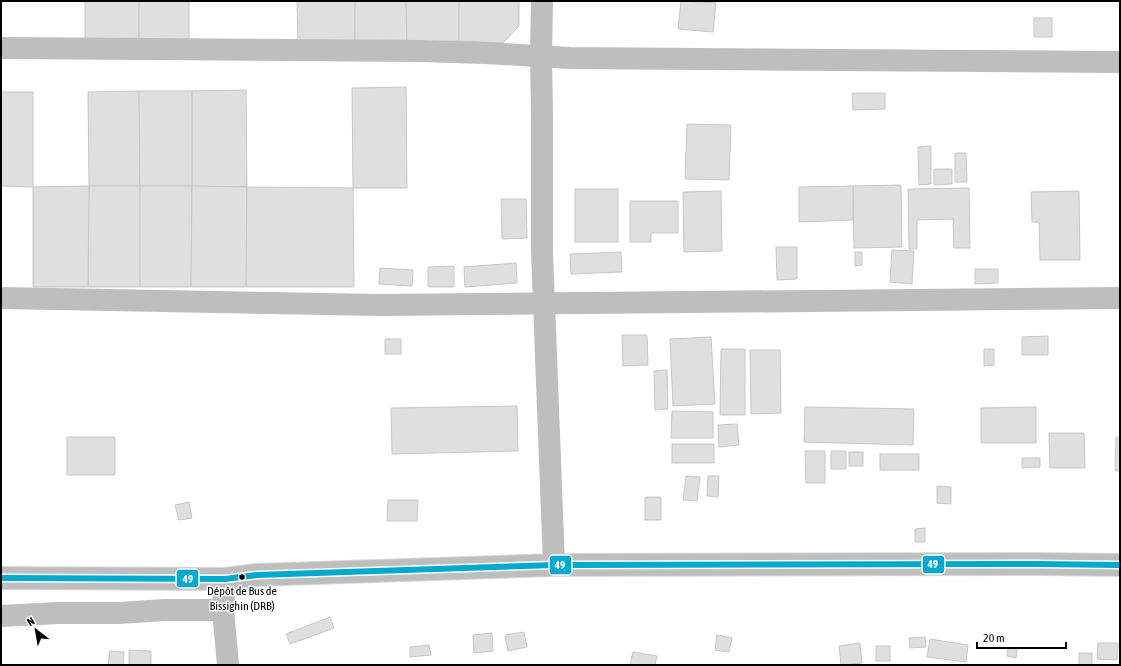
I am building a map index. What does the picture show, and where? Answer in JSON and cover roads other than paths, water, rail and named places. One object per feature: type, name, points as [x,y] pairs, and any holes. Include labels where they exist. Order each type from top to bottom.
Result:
[{"type":"street","points":[[542,1],[543,303],[554,566]]},
{"type":"street","points":[[1,48],[421,51],[578,58],[1120,62]]},
{"type":"street","points":[[1,298],[381,306],[543,303],[1120,298]]},
{"type":"street","points":[[1,578],[225,579],[257,575],[554,566],[1120,565]]},
{"type":"street","points":[[225,579],[223,610],[228,665]]},
{"type":"street","points":[[1,616],[58,613],[118,613],[165,610],[223,610]]},
{"type":"place","name":"Dépôt de Bus de Bissighin (DRB)","points":[[242,577]]}]
